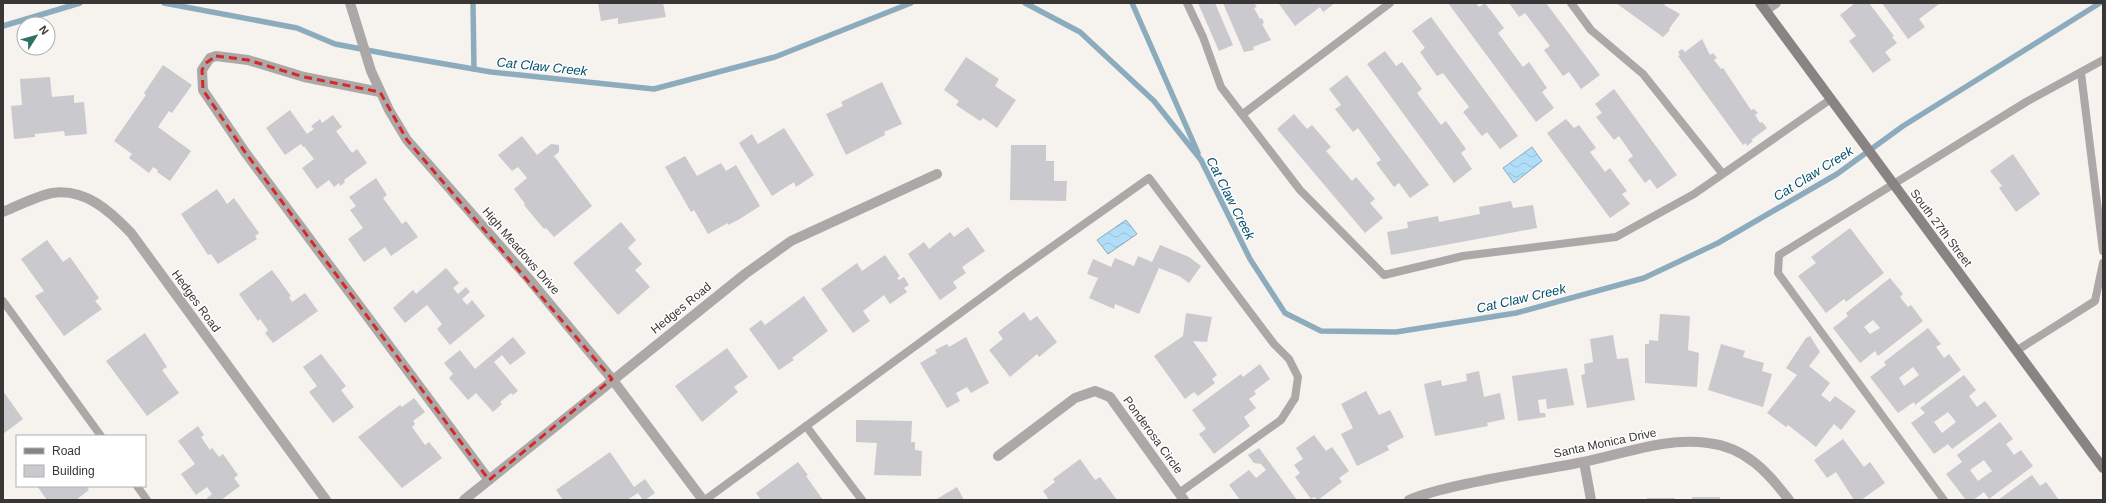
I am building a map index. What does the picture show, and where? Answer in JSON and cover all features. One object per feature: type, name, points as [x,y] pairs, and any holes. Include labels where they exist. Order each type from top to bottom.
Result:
[{"type":"main road","name":"South 27th Street","points":[[1763,6],[1892,184],[2103,468]]},
{"type":"street","name":"High Meadows Drive","points":[[350,3],[371,71],[380,92],[407,140],[529,280],[612,379],[704,500]]},
{"type":"street","points":[[1763,6],[1776,3]]},
{"type":"street","points":[[380,92],[304,77],[248,60],[226,57],[216,56],[210,58],[202,70],[203,90],[245,152],[488,480]]},
{"type":"street","name":"Hedges Road","points":[[464,500],[612,379],[745,274],[791,241],[937,174]]},
{"type":"street","name":"Hedges Road","points":[[3,212],[52,194],[82,195],[110,211],[131,233],[326,500]]},
{"type":"street","name":"Ponderosa Circle","points":[[998,456],[1076,398],[1095,391],[1110,397],[1181,496]]},
{"type":"street","name":"Santa Monica Drive","points":[[1409,500],[1422,494],[1489,479],[1584,462],[1675,441],[1709,443],[1744,454],[1771,476],[1789,500]]},
{"type":"street","points":[[1584,462],[1592,500]]},
{"type":"lane","points":[[1187,3],[1203,37],[1222,87],[1300,190],[1384,275],[1463,256],[1616,237],[1694,194],[1722,173],[1831,99]]},
{"type":"lane","points":[[1243,114],[1390,3]]},
{"type":"lane","points":[[1571,3],[1591,30],[1643,74],[1722,173]]},
{"type":"lane","points":[[1944,500],[1778,273],[1779,255],[2026,102],[2103,60]]},
{"type":"lane","points":[[2081,73],[2103,251]]},
{"type":"lane","points":[[704,500],[1008,278],[1149,178],[1274,344],[1289,359],[1298,377],[1295,398],[1281,420],[1181,496]]},
{"type":"lane","points":[[2016,351],[2094,301],[2103,263]]},
{"type":"lane","points":[[3,301],[100,435]]},
{"type":"lane","points":[[806,426],[862,500]]},
{"type":"lane","points":[[138,487],[147,500]]},
{"type":"highlighted area","points":[[216,56],[248,60],[304,77],[380,92],[407,140],[612,379],[489,480],[245,152],[203,90],[202,70],[206,63]]},
{"type":"water","points":[[1532,147],[1542,161],[1514,183],[1503,168]]},
{"type":"water","points":[[1126,220],[1137,234],[1108,254],[1097,240]]},
{"type":"building","points":[[598,3],[663,3],[666,17],[618,24],[618,18],[601,21]]},
{"type":"building","points":[[1198,3],[1215,3],[1233,45],[1219,51]]},
{"type":"building","points":[[1223,3],[1254,3],[1257,7],[1254,8],[1260,19],[1262,18],[1264,23],[1262,24],[1271,40],[1253,47],[1254,50],[1244,52]]},
{"type":"building","points":[[1335,3],[1323,12],[1320,7],[1295,26],[1279,4]]},
{"type":"building","points":[[1448,3],[1476,3],[1479,7],[1485,3],[1504,28],[1498,33],[1523,67],[1529,62],[1547,88],[1542,92],[1554,108],[1536,122]]},
{"type":"building","points":[[1509,3],[1546,3],[1600,75],[1581,89],[1569,72],[1563,76],[1544,50],[1550,46],[1525,13],[1519,17]]},
{"type":"building","points":[[1616,3],[1666,3],[1664,5],[1680,14],[1669,29],[1670,30],[1663,37]]},
{"type":"building","points":[[1855,3],[1869,3],[1894,36],[1892,37],[1897,43],[1885,52],[1891,60],[1873,73],[1849,41],[1856,36],[1840,15]]},
{"type":"building","points":[[1882,3],[1939,4],[1919,19],[1925,27],[1908,39]]},
{"type":"building","points":[[1431,17],[1518,136],[1500,149],[1487,132],[1482,136],[1463,112],[1469,107],[1443,73],[1437,76],[1420,52],[1425,48],[1412,31]]},
{"type":"building","points":[[1702,39],[1710,55],[1713,53],[1717,58],[1714,60],[1721,69],[1723,68],[1751,110],[1754,109],[1758,113],[1755,115],[1760,123],[1762,122],[1767,128],[1751,140],[1753,141],[1747,146],[1746,143],[1743,145],[1678,56],[1680,55],[1678,52],[1682,49],[1685,52]]},
{"type":"building","points":[[1385,51],[1396,66],[1402,62],[1422,89],[1417,93],[1441,125],[1446,121],[1466,149],[1461,153],[1472,169],[1454,183],[1367,64]]},
{"type":"building","points":[[966,57],[999,79],[995,86],[1016,100],[997,128],[983,118],[980,121],[956,105],[959,101],[944,90]]},
{"type":"building","points":[[163,65],[192,85],[172,113],[169,111],[158,127],[191,151],[170,181],[157,172],[158,170],[153,167],[149,173],[129,158],[132,154],[114,141],[146,95],[144,93]]},
{"type":"building","points":[[1347,75],[1429,185],[1410,198],[1399,183],[1394,187],[1376,163],[1381,160],[1358,128],[1353,132],[1335,109],[1341,105],[1329,89]]},
{"type":"building","points":[[50,77],[52,97],[74,95],[74,103],[84,102],[87,134],[65,136],[64,131],[35,134],[35,137],[14,139],[11,106],[22,105],[20,79]]},
{"type":"building","points":[[882,82],[902,124],[884,132],[885,135],[846,155],[826,114],[843,106],[841,102]]},
{"type":"building","points":[[1614,89],[1677,175],[1657,189],[1650,179],[1645,183],[1628,160],[1633,156],[1619,136],[1614,140],[1596,117],[1602,113],[1595,104]]},
{"type":"building","points":[[290,110],[307,134],[314,129],[311,126],[320,119],[322,123],[333,115],[342,127],[336,131],[352,153],[357,149],[367,163],[344,180],[345,182],[340,186],[339,183],[334,187],[329,180],[317,189],[302,168],[314,159],[304,146],[303,147],[301,144],[285,155],[266,128]]},
{"type":"building","points":[[1294,114],[1307,129],[1312,125],[1331,147],[1326,151],[1352,181],[1356,177],[1375,199],[1370,203],[1383,218],[1365,233],[1277,129]]},
{"type":"building","points":[[1566,119],[1574,128],[1579,125],[1596,148],[1590,152],[1605,172],[1610,168],[1627,191],[1622,194],[1630,204],[1610,218],[1547,133]]},
{"type":"building","points":[[784,128],[814,175],[796,187],[794,182],[772,196],[739,143],[752,134],[758,144]]},
{"type":"building","points":[[522,136],[537,155],[551,144],[559,145],[559,152],[554,156],[592,206],[554,237],[546,228],[544,229],[524,205],[525,204],[514,189],[527,178],[518,167],[512,171],[498,155]]},
{"type":"building","points":[[1011,145],[1046,145],[1046,161],[1054,161],[1054,181],[1067,181],[1066,201],[1010,200]]},
{"type":"building","points":[[2013,154],[2040,194],[2016,212],[1999,188],[2002,186],[1990,171]]},
{"type":"building","points":[[685,156],[697,176],[721,163],[726,171],[736,165],[760,206],[738,220],[728,225],[728,223],[708,234],[694,210],[691,212],[665,167]]},
{"type":"building","points":[[376,178],[387,195],[383,198],[402,224],[406,221],[418,237],[391,256],[385,247],[364,262],[348,239],[363,228],[350,210],[356,206],[349,197]]},
{"type":"building","points":[[217,189],[227,204],[234,198],[259,233],[255,236],[257,239],[218,264],[211,254],[208,255],[181,214]]},
{"type":"building","points":[[1511,201],[1513,208],[1533,205],[1537,228],[1391,255],[1387,232],[1408,228],[1407,222],[1438,216],[1439,222],[1480,214],[1479,207]]},
{"type":"building","points":[[621,222],[636,240],[628,248],[642,264],[635,270],[650,287],[618,315],[573,263]]},
{"type":"building","points":[[968,227],[985,251],[962,267],[966,273],[953,282],[957,288],[940,300],[908,254],[924,242],[929,249],[950,232],[954,237]]},
{"type":"building","points":[[1850,228],[1884,273],[1846,302],[1844,299],[1826,313],[1798,276],[1816,263],[1811,257]]},
{"type":"building","points":[[47,240],[63,262],[70,257],[99,298],[95,301],[102,309],[64,336],[35,296],[44,291],[21,259]]},
{"type":"building","points":[[1160,245],[1189,257],[1201,266],[1189,283],[1179,276],[1159,268],[1139,314],[1115,304],[1114,309],[1089,298],[1098,278],[1087,274],[1093,259],[1111,267],[1115,258],[1134,266],[1138,256],[1152,262]]},
{"type":"building","points":[[885,255],[900,276],[897,278],[899,280],[904,277],[909,285],[904,288],[907,292],[890,304],[884,295],[863,311],[870,321],[853,333],[821,289],[857,263],[862,271]]},
{"type":"building","points":[[446,268],[459,283],[453,288],[458,294],[466,287],[470,292],[462,299],[467,305],[472,300],[485,316],[450,345],[437,329],[442,324],[427,305],[405,323],[393,308],[413,290],[416,294]]},
{"type":"building","points":[[272,270],[291,296],[289,297],[292,302],[305,293],[318,311],[273,343],[265,333],[268,330],[260,319],[258,321],[239,294]]},
{"type":"building","points":[[1890,278],[1903,294],[1900,297],[1908,307],[1911,305],[1923,321],[1878,356],[1875,351],[1860,363],[1833,328],[1848,316],[1846,313]],"holes":[[[1873,320],[1880,328],[1870,334],[1864,327]]]},
{"type":"building","points":[[804,296],[828,331],[792,358],[794,360],[779,370],[749,329],[761,320],[765,325]]},
{"type":"building","points":[[1024,312],[1030,321],[1037,316],[1057,342],[1039,357],[1037,354],[1010,377],[989,350],[1003,339],[998,332]]},
{"type":"building","points":[[1186,313],[1212,317],[1207,342],[1193,341],[1217,375],[1212,379],[1215,383],[1198,396],[1194,392],[1185,399],[1154,356],[1183,336]]},
{"type":"building","points":[[1660,314],[1690,316],[1688,350],[1699,353],[1697,387],[1645,383],[1645,344],[1649,344],[1649,340],[1658,341]]},
{"type":"building","points":[[1928,328],[1941,344],[1936,347],[1944,358],[1949,354],[1961,370],[1915,405],[1914,402],[1898,413],[1870,377],[1886,365],[1884,362]],"holes":[[[1913,367],[1919,375],[1904,386],[1899,378]]]},
{"type":"building","points":[[145,333],[167,367],[162,370],[179,393],[147,416],[106,361]]},
{"type":"building","points":[[1613,335],[1617,359],[1628,358],[1635,400],[1587,408],[1581,375],[1585,374],[1584,364],[1593,362],[1590,339]]},
{"type":"building","points":[[1810,336],[1820,352],[1809,366],[1830,383],[1821,395],[1830,402],[1835,396],[1856,411],[1841,430],[1834,424],[1816,447],[1788,425],[1786,427],[1767,413],[1797,375],[1786,368],[1806,338]]},
{"type":"building","points":[[513,337],[526,353],[510,365],[502,355],[494,362],[518,391],[513,395],[511,393],[500,402],[502,404],[493,412],[476,393],[468,400],[449,378],[453,374],[444,363],[460,350],[475,369]]},
{"type":"building","points":[[966,337],[989,383],[971,393],[967,387],[956,393],[960,401],[947,408],[920,363],[937,353],[935,350],[947,344],[949,347]]},
{"type":"building","points":[[1721,344],[1745,351],[1743,357],[1764,363],[1762,371],[1772,374],[1763,407],[1708,390]]},
{"type":"building","points":[[727,348],[748,377],[734,387],[738,392],[702,422],[675,386]]},
{"type":"building","points":[[321,354],[346,386],[341,390],[354,407],[333,423],[309,392],[317,386],[303,367]]},
{"type":"building","points":[[1260,364],[1270,379],[1254,391],[1256,394],[1249,399],[1256,408],[1244,417],[1250,426],[1214,454],[1199,434],[1206,429],[1192,410],[1241,374],[1243,377]]},
{"type":"building","points":[[1567,368],[1574,405],[1547,409],[1546,399],[1538,400],[1540,413],[1545,413],[1546,417],[1518,421],[1512,376]]},
{"type":"building","points":[[1479,371],[1484,397],[1500,393],[1505,419],[1487,423],[1488,426],[1435,436],[1424,384],[1441,380],[1442,386],[1467,381],[1466,374]]},
{"type":"building","points":[[1964,375],[1976,390],[1969,396],[1977,407],[1985,401],[1997,416],[1952,449],[1948,444],[1934,454],[1911,423],[1925,413],[1920,408]],"holes":[[[1948,412],[1956,422],[1942,433],[1934,422]]]},
{"type":"building","points":[[3,391],[23,419],[3,434]]},
{"type":"building","points":[[1366,391],[1379,415],[1390,410],[1404,437],[1387,446],[1389,450],[1357,466],[1341,434],[1353,428],[1341,404]]},
{"type":"building","points":[[414,398],[425,412],[413,421],[415,424],[412,427],[425,445],[429,442],[442,458],[402,488],[358,437],[400,405],[402,407]]},
{"type":"building","points":[[856,420],[912,421],[911,442],[915,442],[915,450],[922,451],[921,476],[874,475],[877,443],[856,442]]},
{"type":"building","points":[[2000,422],[2013,439],[2006,444],[2014,455],[2021,450],[2033,466],[1989,499],[1984,492],[1973,500],[1966,500],[1946,474],[1962,462],[1957,455]],"holes":[[[1984,460],[1992,471],[1978,481],[1970,470]]]},
{"type":"building","points":[[198,426],[204,435],[201,437],[210,450],[212,448],[219,457],[223,454],[238,475],[234,478],[240,486],[221,500],[208,500],[207,498],[212,494],[207,487],[196,495],[181,474],[195,464],[178,441]]},
{"type":"building","points":[[1314,435],[1326,451],[1332,447],[1349,471],[1339,478],[1342,482],[1318,500],[1314,497],[1311,499],[1295,477],[1300,473],[1294,465],[1303,459],[1296,448]]},
{"type":"building","points":[[1843,439],[1864,467],[1870,462],[1885,483],[1861,500],[1854,500],[1836,472],[1827,478],[1814,460]]},
{"type":"building","points":[[1259,448],[1297,500],[1240,500],[1229,485],[1249,470],[1256,478],[1266,470],[1261,464],[1254,463],[1248,455]]},
{"type":"building","points":[[610,452],[634,487],[645,479],[655,493],[645,500],[643,500],[638,493],[627,500],[563,500],[556,490]]},
{"type":"building","points":[[1080,459],[1095,480],[1100,477],[1117,500],[1049,500],[1043,491],[1055,482],[1053,479]]},
{"type":"building","points":[[798,462],[808,475],[806,476],[823,500],[761,500],[756,493]]},
{"type":"building","points":[[2032,475],[2040,486],[2046,482],[2059,500],[1998,500]]},
{"type":"building","points":[[38,487],[87,487],[89,490],[76,500],[47,500]]},
{"type":"building","points":[[957,487],[964,500],[935,500]]},
{"type":"building","points":[[1692,497],[1720,497],[1720,500],[1692,500]]},
{"type":"building","points":[[1647,498],[1675,498],[1675,500],[1647,500]]},
{"type":"waterway","name":"Cat Claw Creek","points":[[3,26],[80,3]]},
{"type":"waterway","name":"Cat Claw Creek","points":[[164,3],[297,28],[335,44],[393,55],[491,72],[654,89],[775,57],[911,3]]},
{"type":"waterway","points":[[473,3],[474,69]]},
{"type":"waterway","name":"Cat Claw Creek","points":[[1025,3],[1080,32],[1154,101],[1201,160],[1250,259],[1285,313],[1321,331],[1396,332],[1516,313],[1644,278],[1718,243],[1837,174],[1903,126],[2100,3]]},
{"type":"waterway","points":[[1132,3],[1198,153]]}]
